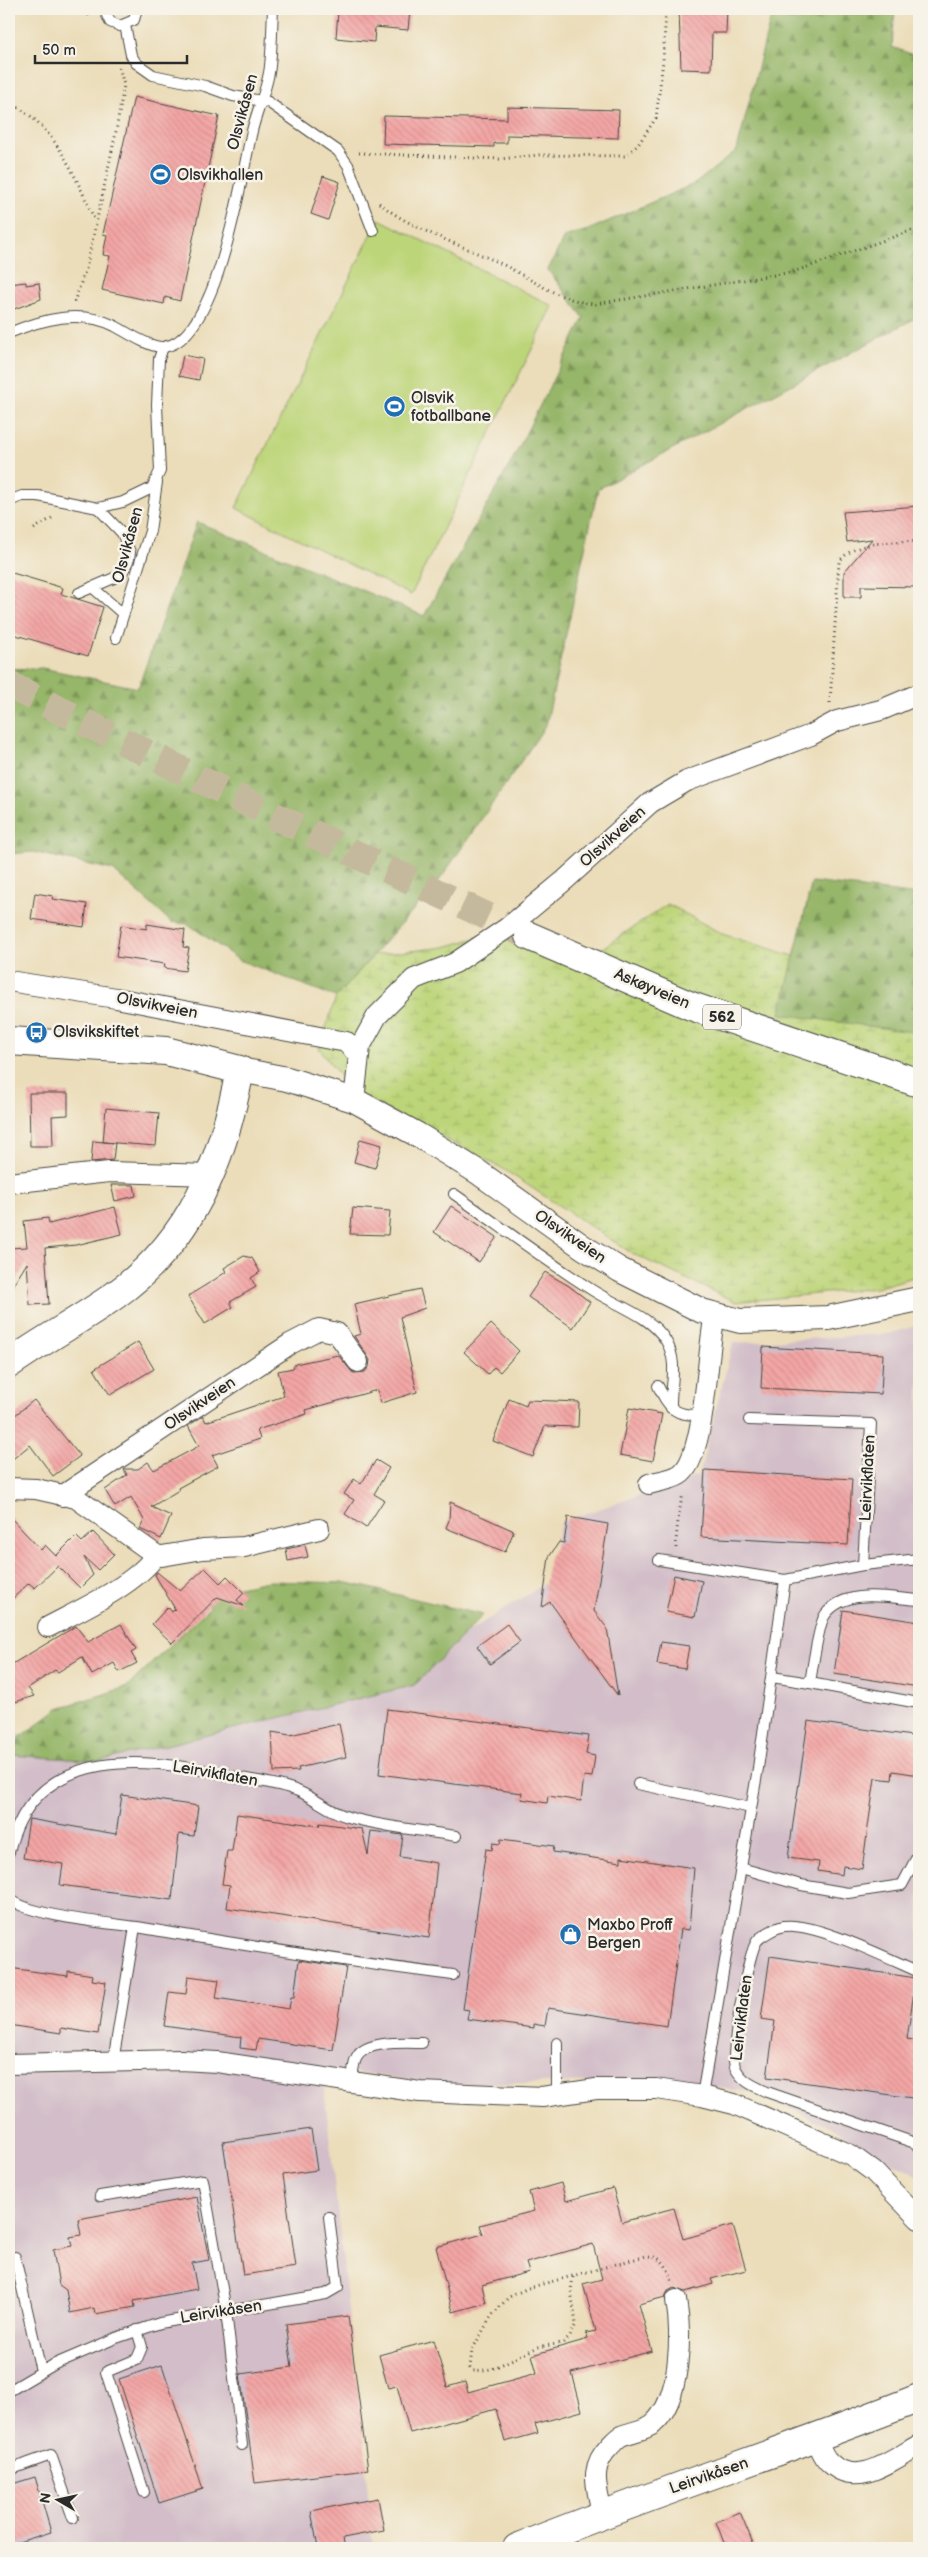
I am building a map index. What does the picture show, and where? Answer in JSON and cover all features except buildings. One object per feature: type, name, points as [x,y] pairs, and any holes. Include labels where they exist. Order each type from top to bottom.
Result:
[{"type":"main road","name":"Askøyveien","points":[[529,936],[690,1006],[919,1083]]},
{"type":"main road","points":[[9,1041],[166,1051],[240,1070],[226,1133],[211,1175],[196,1208],[166,1249],[128,1285],[9,1364]]},
{"type":"main road","name":"Leirvikåsen","points":[[517,2548],[602,2513],[816,2439],[919,2398]]},
{"type":"street","name":"Olsvikveien","points":[[354,1100],[358,1054],[377,1016],[414,979],[455,963],[508,928],[566,880],[650,803],[687,781],[811,735],[835,722],[881,710],[919,694]]},
{"type":"street","name":"Olsvikveien","points":[[9,981],[116,998],[347,1042],[358,1054]]},
{"type":"street","name":"Olsvikveien","points":[[240,1070],[287,1079],[354,1100],[418,1135],[478,1172],[582,1247],[620,1270],[702,1311],[740,1321],[828,1318],[919,1299]]},
{"type":"street","points":[[9,1183],[108,1172],[211,1175]]},
{"type":"street","points":[[649,1484],[679,1475],[687,1468],[698,1438],[710,1333],[715,1315]]},
{"type":"street","name":"Olsvikveien","points":[[62,1496],[282,1350],[318,1329],[336,1333],[358,1362]]},
{"type":"street","points":[[10,1490],[36,1489],[76,1498],[156,1555],[162,1556],[203,1549],[244,1547],[319,1529]]},
{"type":"street","points":[[48,1627],[101,1599],[150,1563],[156,1555]]},
{"type":"street","points":[[9,2064],[181,2060],[217,2062],[352,2080],[420,2092],[542,2097],[596,2089],[656,2089],[702,2096],[734,2104],[851,2155],[874,2172],[919,2219]]},
{"type":"street","points":[[602,2513],[594,2474],[602,2454],[619,2437],[652,2425],[662,2414],[674,2384],[680,2322],[676,2300]]},
{"type":"street","points":[[816,2439],[827,2462],[840,2471],[859,2474],[886,2466],[919,2445]]},
{"type":"lane","points":[[104,9],[110,22],[125,25],[134,20],[137,9]]},
{"type":"lane","name":"Olsvikåsen","points":[[116,638],[150,531],[160,471],[157,405],[159,359],[162,347],[179,342],[197,322],[224,259],[260,101],[270,68],[273,9]]},
{"type":"lane","points":[[125,25],[132,55],[136,63],[154,75],[268,102],[338,151],[348,165],[373,231]]},
{"type":"lane","points":[[9,333],[24,327],[70,315],[113,325],[134,337],[162,347]]},
{"type":"lane","name":"Olsvikåsen","points":[[9,501],[22,496],[38,496],[98,508],[123,502],[152,488],[157,482]]},
{"type":"lane","name":"Olsvikåsen","points":[[79,593],[120,575],[130,552],[122,533],[98,508]]},
{"type":"lane","name":"Olsvikåsen","points":[[92,587],[123,614]]},
{"type":"lane","name":"Olsvikveien","points":[[454,1194],[591,1290],[633,1314],[660,1333],[666,1340],[673,1359],[671,1408]]},
{"type":"lane","points":[[658,1386],[671,1408],[686,1416],[702,1415]]},
{"type":"lane","name":"Leirvikflaten","points":[[749,1420],[871,1424],[863,1565]]},
{"type":"lane","points":[[659,1560],[786,1580],[863,1565],[919,1559]]},
{"type":"lane","name":"Leirvikflaten","points":[[702,2096],[751,1808],[786,1580]]},
{"type":"lane","points":[[810,1683],[824,1616],[840,1601],[867,1597],[919,1600]]},
{"type":"lane","points":[[772,1677],[913,1702]]},
{"type":"lane","name":"Leirvikflaten","points":[[9,1852],[15,1831],[40,1791],[52,1783],[90,1766],[122,1762],[212,1771],[298,1791],[345,1816],[456,1836]]},
{"type":"lane","points":[[638,1784],[751,1808]]},
{"type":"lane","points":[[741,1868],[801,1885],[848,1894],[902,1885],[919,1852]]},
{"type":"lane","points":[[9,1898],[24,1907],[135,1927],[307,1956],[453,1975]]},
{"type":"lane","points":[[113,2062],[135,1927]]},
{"type":"lane","name":"Leirvikflaten","points":[[919,1972],[815,1930],[780,1927],[758,1940],[752,1952],[742,2000],[733,2061],[744,2081],[767,2092],[915,2143],[919,2147]]},
{"type":"lane","points":[[557,2042],[558,2095]]},
{"type":"lane","points":[[352,2080],[357,2056],[364,2050],[390,2043],[422,2043]]},
{"type":"lane","points":[[100,2196],[203,2180],[226,2311],[242,2445]]},
{"type":"lane","name":"Leirvikåsen","points":[[9,2391],[40,2371],[138,2330],[160,2323],[326,2294],[338,2287],[330,2217]]},
{"type":"lane","points":[[15,2257],[40,2371]]},
{"type":"lane","points":[[138,2330],[142,2347],[137,2359],[106,2372],[144,2492]]},
{"type":"lane","points":[[9,2470],[51,2455],[73,2518]]},
{"type":"path","points":[[80,9],[93,19]]},
{"type":"path","points":[[338,151],[499,159],[539,155],[625,156],[638,145],[656,118],[663,61],[666,9]]},
{"type":"path","points":[[70,315],[86,268],[115,137],[124,85],[117,58]]},
{"type":"path","points":[[9,103],[28,114],[56,142],[95,222]]},
{"type":"path","points":[[358,191],[364,192],[400,218],[439,238],[494,260],[537,286],[582,302],[594,304],[793,272],[911,233],[919,228]]},
{"type":"path","points":[[835,722],[830,709],[839,562],[845,554],[871,544],[919,541]]},
{"type":"path","points":[[677,1563],[676,1539],[681,1512],[679,1506],[687,1468]]},
{"type":"path","points":[[573,2277],[571,2290],[576,2324],[570,2337],[563,2343],[538,2347],[492,2369],[473,2371],[470,2368],[472,2350],[492,2315],[509,2297],[528,2288],[573,2277],[612,2264],[653,2256],[665,2264],[669,2271],[676,2300]]},
{"type":"shaded area","points":[[919,1325],[919,2177],[826,2125],[752,2092],[667,2082],[446,2084],[322,2069],[374,2548],[9,2548],[9,1736],[372,1692],[546,1583],[561,1522],[699,1475],[733,1343],[888,1334]]},
{"type":"green space","points":[[773,9],[895,9],[892,47],[919,57],[919,316],[598,489],[546,725],[439,881],[336,997],[239,960],[188,924],[171,922],[113,870],[33,852],[9,854],[9,669],[42,668],[138,688],[197,522],[424,616],[513,459],[584,318],[548,270],[564,237],[588,230],[696,183],[737,150]]},
{"type":"green space","name":"Olsvik fotballbane","points":[[379,219],[553,306],[411,595],[236,508]]},
{"type":"green space","points":[[812,882],[919,895],[919,1033],[780,1014]]},
{"type":"green space","points":[[668,904],[722,934],[794,956],[780,1014],[919,1033],[919,1275],[876,1288],[736,1302],[633,1254],[500,1167],[351,1091],[319,1048],[336,997],[374,955],[445,947],[509,928],[592,955]]},
{"type":"green space","points":[[268,1581],[348,1583],[483,1615],[415,1685],[100,1761],[9,1755],[9,1746],[59,1708],[127,1687],[210,1607],[199,1595]]},
{"type":"tunnel","points":[[9,685],[262,810],[529,936]]},
{"type":"place","name":"Olsvikhallen","points":[[161,175]]},
{"type":"place","name":"Olsvik fotballbane","points":[[395,407]]},
{"type":"place","name":"Olsvikskiftet","points":[[37,1032]]},
{"type":"place","name":"Maxbo Proff Bergen","points":[[571,1934]]}]
